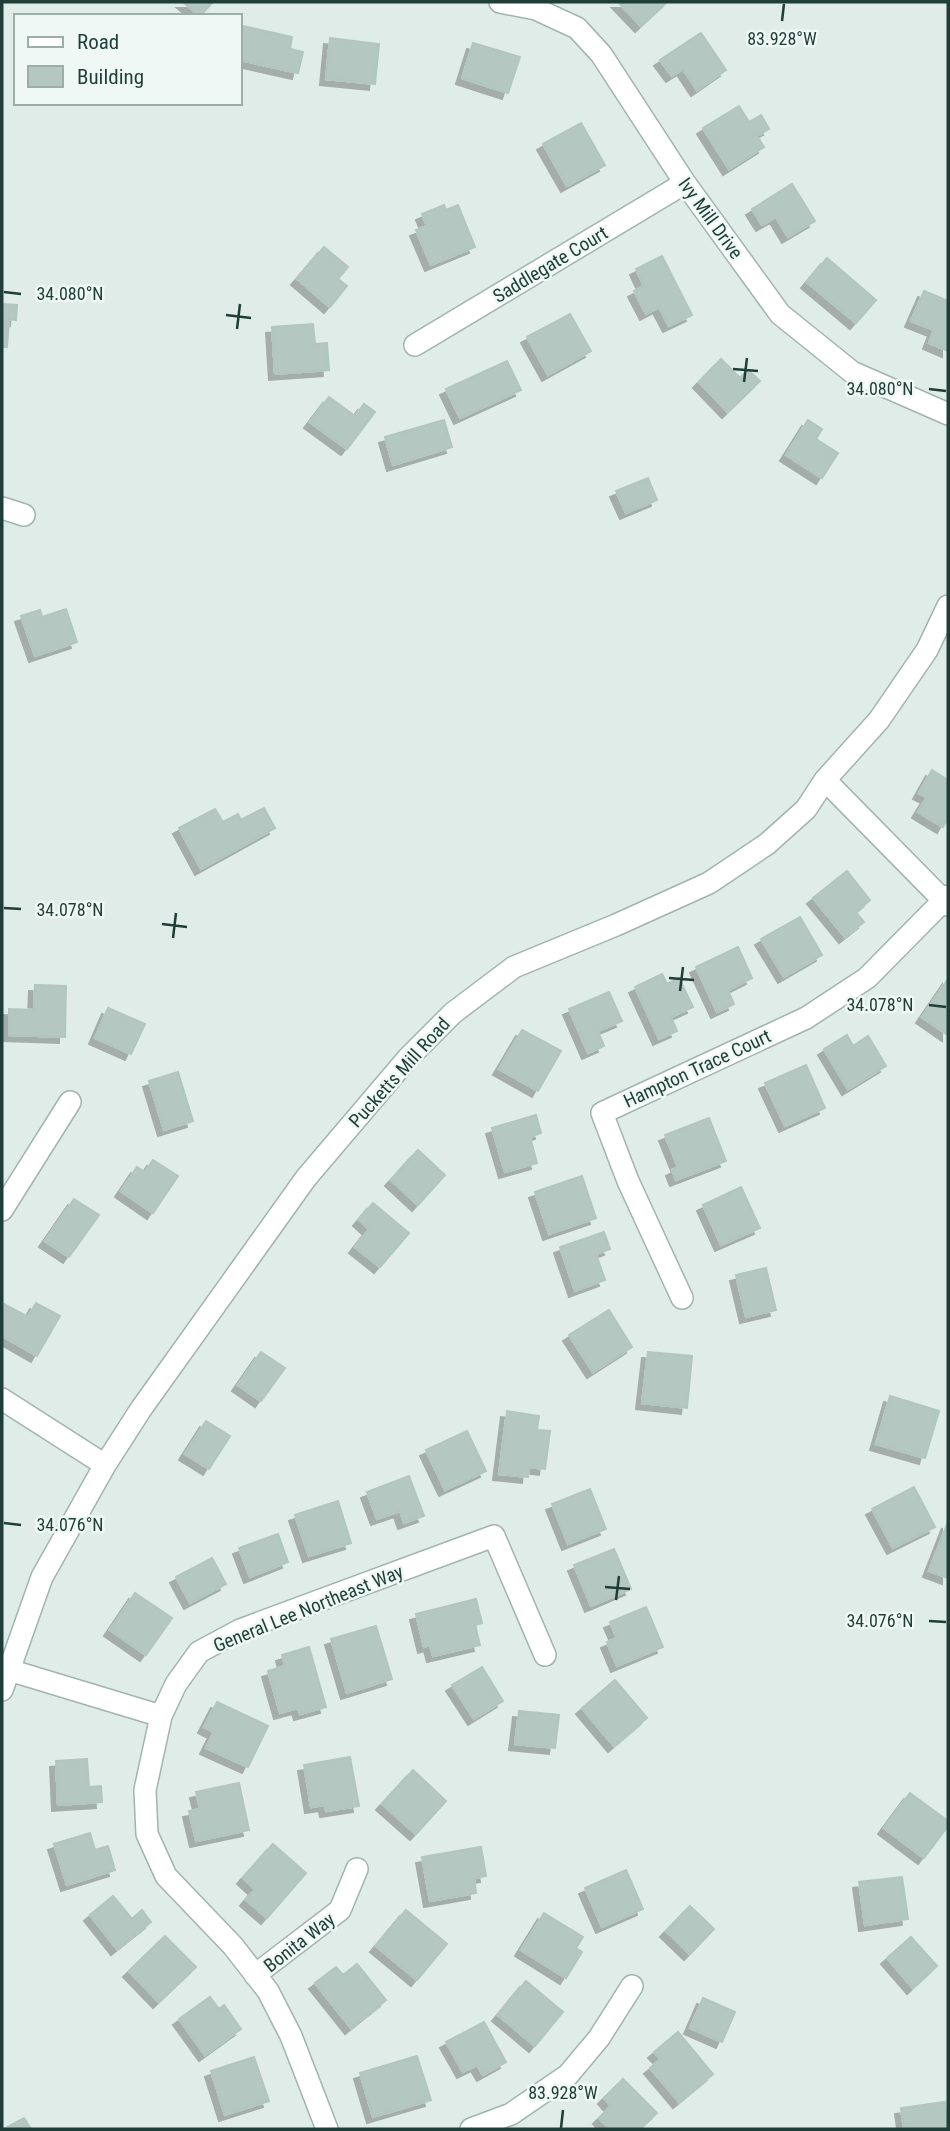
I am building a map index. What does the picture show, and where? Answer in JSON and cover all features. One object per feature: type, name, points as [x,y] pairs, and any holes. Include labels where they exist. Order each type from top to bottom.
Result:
[{"type":"street","name":"Ivy Mill Drive","points":[[500,2],[536,9],[577,28],[601,54],[685,183],[780,314],[852,372],[948,414]]},
{"type":"street","name":"Saddlegate Court","points":[[415,345],[685,183]]},
{"type":"street","points":[[2,508],[24,515]]},
{"type":"street","name":"Pucketts Mill Road","points":[[5,1680],[42,1577],[141,1409],[306,1178],[408,1058],[453,1013],[514,967],[709,883],[767,844],[806,809],[825,780],[879,720],[927,650],[948,606]]},
{"type":"street","points":[[825,780],[947,901]]},
{"type":"street","name":"Hampton Trace Court","points":[[682,1298],[628,1181],[602,1113],[806,1018],[867,978],[947,901]]},
{"type":"street","points":[[2,1210],[70,1102]]},
{"type":"street","points":[[2,1399],[106,1465]]},
{"type":"street","name":"General Lee Northeast Way","points":[[327,2129],[291,2036],[268,1991],[233,1946],[166,1876],[147,1834],[145,1790],[162,1716],[176,1684],[199,1652],[240,1630],[494,1536],[545,1655]]},
{"type":"street","points":[[5,1680],[162,1716]]},
{"type":"street","name":"Bonita Way","points":[[256,1975],[340,1910],[357,1869]]},
{"type":"street","points":[[471,2129],[511,2114],[568,2076],[599,2038],[632,1986]]},
{"type":"building","points":[[183,2],[213,2],[202,14],[198,14]]},
{"type":"building","points":[[618,2],[667,2],[641,26]]},
{"type":"building","points":[[243,26],[292,37],[290,49],[303,52],[298,73],[242,60]]},
{"type":"building","points":[[701,33],[726,70],[697,90],[683,69],[672,76],[660,60]]},
{"type":"building","points":[[330,38],[379,44],[375,84],[326,79]]},
{"type":"building","points":[[473,43],[520,57],[508,93],[462,78]]},
{"type":"building","points":[[739,106],[749,122],[761,115],[769,129],[757,136],[764,147],[729,169],[703,128]]},
{"type":"building","points":[[581,123],[605,165],[567,186],[543,144]]},
{"type":"building","points":[[792,184],[815,221],[788,237],[776,217],[762,225],[752,209]]},
{"type":"building","points":[[444,205],[446,210],[458,205],[475,247],[431,265],[416,230],[427,226],[422,214]]},
{"type":"building","points":[[324,247],[348,267],[338,279],[347,286],[330,307],[297,279]]},
{"type":"building","points":[[662,256],[692,315],[669,326],[659,307],[646,314],[634,291],[644,286],[636,269]]},
{"type":"building","points":[[827,258],[876,300],[856,323],[807,282]]},
{"type":"building","points":[[924,291],[948,301],[948,351],[929,343],[934,330],[911,321]]},
{"type":"building","points":[[2,304],[17,305],[16,320],[9,319],[7,347],[2,347]]},
{"type":"building","points":[[570,314],[591,351],[548,375],[527,337]]},
{"type":"building","points":[[313,324],[315,344],[327,343],[329,370],[275,374],[272,327]]},
{"type":"building","points":[[721,359],[740,378],[748,370],[760,381],[728,412],[699,382]]},
{"type":"building","points":[[507,361],[521,390],[460,418],[446,389]]},
{"type":"building","points":[[329,397],[355,416],[364,404],[375,412],[347,449],[310,422]]},
{"type":"building","points":[[444,420],[452,447],[393,465],[385,437]]},
{"type":"building","points":[[808,420],[822,429],[816,439],[838,453],[822,478],[786,455]]},
{"type":"building","points":[[648,478],[657,500],[626,513],[616,491]]},
{"type":"building","points":[[66,609],[77,642],[35,656],[21,616],[40,610],[42,617]]},
{"type":"building","points":[[932,770],[948,780],[948,818],[943,827],[918,812],[927,797],[919,793]]},
{"type":"building","points":[[264,808],[275,828],[201,869],[179,828],[215,809],[223,822],[238,814],[241,820]]},
{"type":"building","points":[[847,871],[870,900],[856,912],[864,922],[845,937],[813,898]]},
{"type":"building","points":[[800,917],[822,955],[784,977],[761,939]]},
{"type":"building","points":[[738,947],[752,978],[728,990],[734,1004],[717,1012],[696,967]]},
{"type":"building","points":[[662,974],[667,984],[679,978],[693,1007],[671,1017],[677,1031],[659,1039],[635,987]]},
{"type":"building","points":[[948,979],[948,1035],[922,1017]]},
{"type":"building","points":[[35,985],[66,986],[65,1037],[9,1035],[9,1009],[34,1010]]},
{"type":"building","points":[[609,992],[622,1021],[598,1031],[604,1046],[588,1053],[569,1009]]},
{"type":"building","points":[[108,1008],[145,1024],[131,1054],[95,1038]]},
{"type":"building","points":[[522,1030],[561,1051],[538,1091],[499,1069]]},
{"type":"building","points":[[847,1035],[853,1046],[868,1036],[886,1066],[848,1089],[824,1049]]},
{"type":"building","points":[[806,1065],[825,1108],[785,1126],[765,1083]]},
{"type":"building","points":[[178,1072],[193,1121],[164,1130],[149,1081]]},
{"type":"building","points":[[536,1115],[541,1133],[530,1137],[537,1163],[505,1172],[492,1128]]},
{"type":"building","points":[[709,1118],[726,1161],[676,1180],[672,1170],[678,1167],[665,1135]]},
{"type":"building","points":[[418,1150],[445,1175],[418,1205],[391,1180]]},
{"type":"building","points":[[153,1160],[178,1176],[153,1213],[121,1191],[137,1167],[145,1172]]},
{"type":"building","points":[[582,1176],[596,1218],[549,1234],[535,1192]]},
{"type":"building","points":[[741,1187],[760,1228],[721,1245],[703,1205]]},
{"type":"building","points":[[74,1199],[99,1215],[69,1257],[45,1241]]},
{"type":"building","points":[[373,1203],[409,1233],[380,1267],[355,1247],[369,1229],[359,1220]]},
{"type":"building","points":[[604,1232],[610,1249],[596,1254],[605,1280],[575,1291],[560,1247]]},
{"type":"building","points":[[766,1268],[776,1310],[746,1317],[736,1275]]},
{"type":"building","points":[[2,1303],[28,1317],[36,1303],[60,1316],[37,1356],[2,1336]]},
{"type":"building","points":[[609,1310],[632,1347],[593,1372],[569,1335]]},
{"type":"building","points":[[261,1352],[285,1368],[261,1401],[238,1385]]},
{"type":"building","points":[[648,1352],[692,1356],[687,1408],[642,1403]]},
{"type":"building","points":[[890,1396],[939,1411],[925,1458],[876,1444]]},
{"type":"building","points":[[507,1411],[539,1416],[537,1430],[550,1431],[545,1469],[529,1467],[528,1477],[499,1474]]},
{"type":"building","points":[[206,1421],[230,1436],[209,1469],[185,1454]]},
{"type":"building","points":[[467,1431],[486,1471],[445,1490],[426,1450]]},
{"type":"building","points":[[409,1476],[424,1516],[404,1523],[400,1511],[377,1519],[367,1492]]},
{"type":"building","points":[[914,1487],[935,1527],[893,1548],[872,1509]]},
{"type":"building","points":[[590,1489],[606,1529],[568,1544],[552,1504]]},
{"type":"building","points":[[338,1501],[351,1543],[309,1556],[295,1515]]},
{"type":"building","points":[[948,1522],[948,1578],[929,1571]]},
{"type":"building","points":[[278,1534],[288,1562],[250,1577],[239,1548]]},
{"type":"building","points":[[614,1549],[631,1589],[591,1606],[574,1565]]},
{"type":"building","points":[[212,1558],[226,1584],[190,1603],[176,1577]]},
{"type":"building","points":[[135,1593],[172,1618],[146,1655],[110,1630]]},
{"type":"building","points":[[476,1599],[482,1623],[475,1625],[480,1645],[433,1656],[430,1645],[424,1647],[416,1614]]},
{"type":"building","points":[[646,1607],[663,1647],[617,1666],[607,1642],[617,1638],[610,1622]]},
{"type":"building","points":[[376,1626],[392,1679],[347,1693],[331,1639]]},
{"type":"building","points":[[309,1647],[326,1707],[300,1714],[298,1708],[280,1713],[268,1671],[285,1666],[282,1655]]},
{"type":"building","points":[[482,1667],[503,1701],[474,1719],[452,1685]]},
{"type":"building","points":[[615,1680],[647,1718],[614,1746],[582,1708]]},
{"type":"building","points":[[217,1702],[268,1726],[248,1767],[206,1748],[214,1732],[204,1727]]},
{"type":"building","points":[[519,1711],[559,1715],[555,1748],[515,1744]]},
{"type":"building","points":[[350,1757],[359,1806],[326,1811],[325,1805],[311,1807],[304,1765]]},
{"type":"building","points":[[87,1759],[89,1787],[101,1786],[102,1802],[58,1805],[56,1761]]},
{"type":"building","points":[[413,1770],[446,1801],[416,1834],[382,1804]]},
{"type":"building","points":[[239,1783],[249,1830],[196,1841],[189,1811],[200,1809],[196,1792]]},
{"type":"building","points":[[910,1793],[948,1821],[948,1826],[924,1858],[884,1828]]},
{"type":"building","points":[[90,1833],[95,1850],[108,1846],[115,1870],[67,1885],[54,1844]]},
{"type":"building","points":[[273,1844],[306,1873],[267,1918],[246,1900],[255,1889],[243,1878]]},
{"type":"building","points":[[481,1847],[486,1876],[474,1878],[476,1893],[430,1901],[422,1857]]},
{"type":"building","points":[[626,1870],[643,1909],[602,1927],[585,1888]]},
{"type":"building","points":[[902,1877],[908,1919],[865,1925],[859,1882]]},
{"type":"building","points":[[113,1896],[132,1919],[142,1910],[151,1922],[117,1949],[90,1915]]},
{"type":"building","points":[[690,1906],[714,1929],[690,1954],[666,1931]]},
{"type":"building","points":[[406,1910],[447,1944],[417,1980],[376,1946]]},
{"type":"building","points":[[544,1913],[583,1937],[576,1948],[582,1952],[566,1978],[521,1950]]},
{"type":"building","points":[[165,1936],[196,1967],[159,2002],[129,1971]]},
{"type":"building","points":[[911,1937],[937,1966],[913,1988],[887,1958]]},
{"type":"building","points":[[357,1964],[386,2000],[351,2028],[315,1983],[336,1967],[343,1975]]},
{"type":"building","points":[[526,1981],[563,2012],[535,2046],[498,2015]]},
{"type":"building","points":[[210,1997],[219,2009],[224,2005],[241,2029],[205,2055],[179,2019]]},
{"type":"building","points":[[703,1998],[735,2012],[722,2042],[690,2028]]},
{"type":"building","points":[[484,2022],[506,2062],[483,2075],[477,2065],[463,2072],[446,2042]]},
{"type":"building","points":[[678,2032],[713,2074],[679,2102],[650,2068],[661,2059],[654,2052]]},
{"type":"building","points":[[417,2056],[431,2100],[373,2117],[360,2073]]},
{"type":"building","points":[[254,2057],[269,2101],[225,2115],[211,2071]]},
{"type":"building","points":[[623,2079],[657,2113],[640,2129],[610,2129],[599,2118],[611,2106],[604,2098]]},
{"type":"building","points":[[945,2102],[948,2129],[904,2129],[901,2108]]},
{"type":"building","points":[[24,2118],[31,2129],[4,2129]]}]
